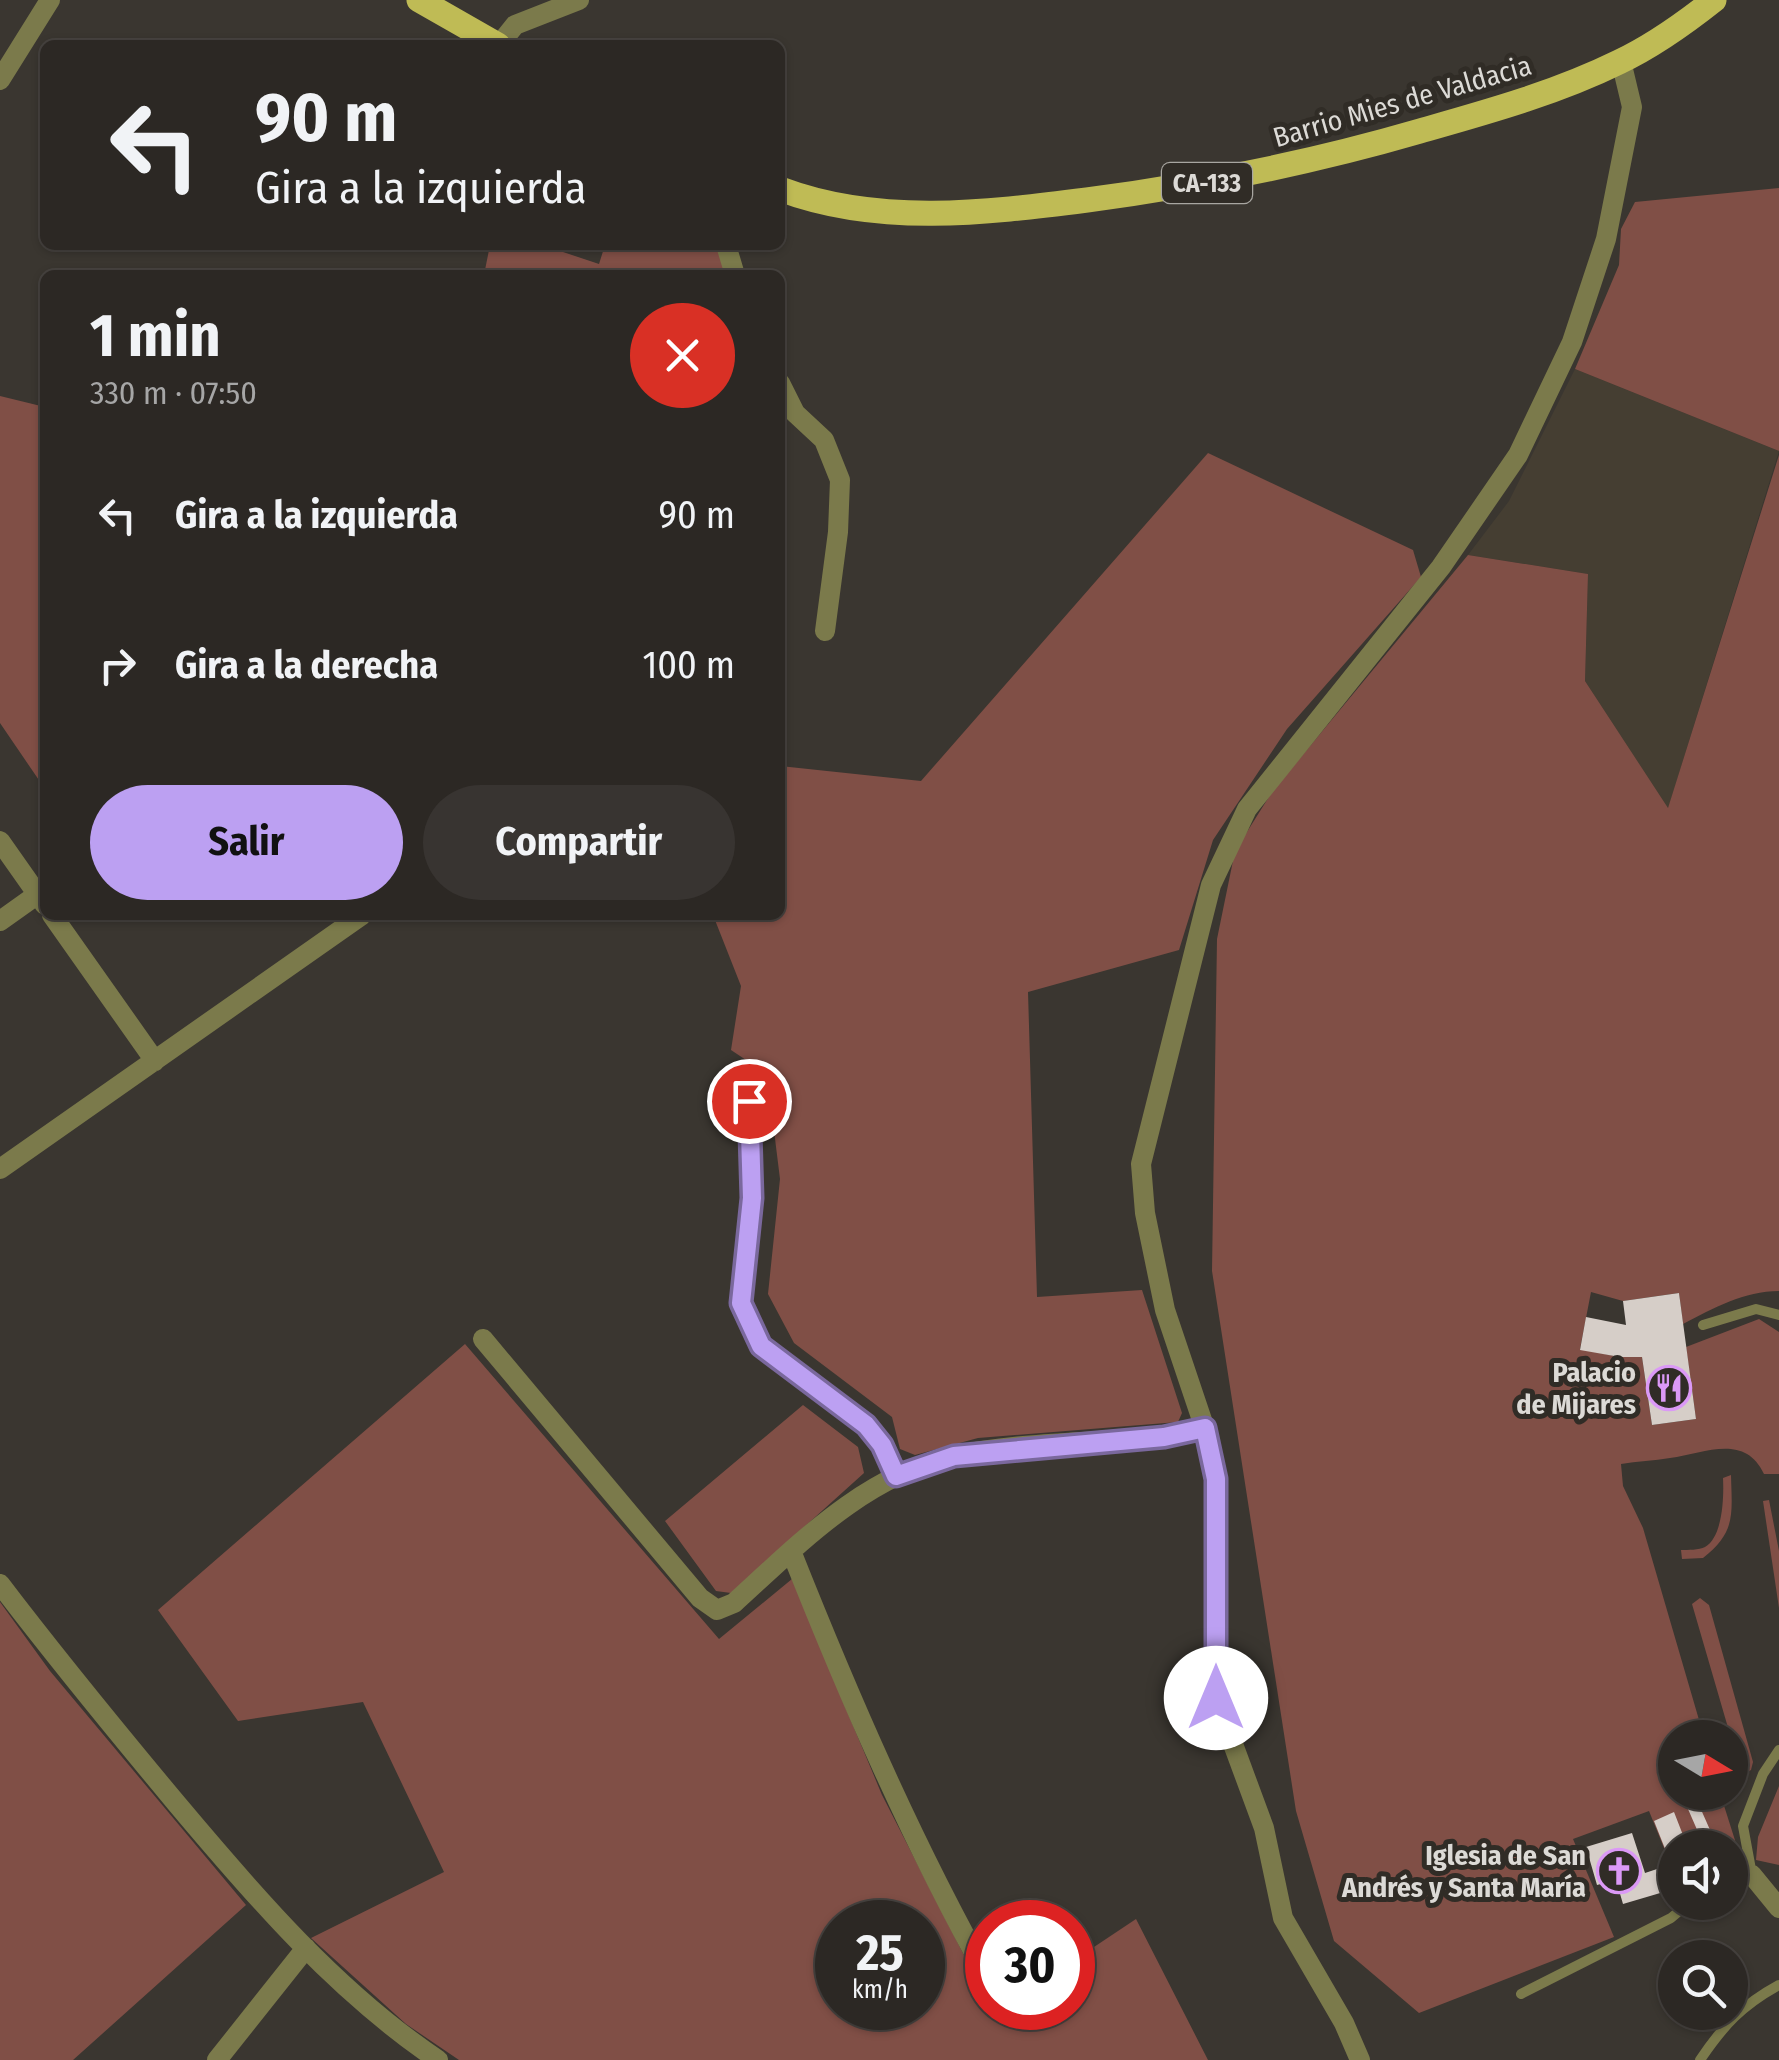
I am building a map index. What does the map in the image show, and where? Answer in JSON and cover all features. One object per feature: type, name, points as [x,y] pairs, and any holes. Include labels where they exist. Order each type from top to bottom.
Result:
[{"type":"main road","points":[[419,0],[489,40]]},
{"type":"main road","name":"CA-133","points":[[1621,61],[1655,43],[1714,0]]},
{"type":"main road","name":"Barrio Mies de Valdacia","points":[[785,192],[866,210],[946,214],[1015,210],[1185,187],[1340,154],[1472,116],[1569,84],[1621,61]]},
{"type":"street","points":[[0,80],[50,0]]},
{"type":"street","points":[[502,40],[514,25],[578,0]]},
{"type":"street","points":[[1360,2060],[1344,2023],[1282,1918],[1264,1828],[1216,1698],[1216,1479],[1205,1428],[1165,1310],[1145,1213],[1141,1164],[1211,885],[1247,809],[1441,567],[1518,455],[1572,342],[1606,240],[1632,107],[1621,61]]},
{"type":"street","points":[[788,418],[824,440],[840,480],[838,532],[825,631]]},
{"type":"street","points":[[0,841],[40,893]]},
{"type":"street","points":[[0,921],[40,897]]},
{"type":"street","points":[[56,920],[154,1060]]},
{"type":"street","points":[[0,1169],[355,920]]},
{"type":"street","points":[[749,1101],[752,1198],[741,1303],[761,1346],[866,1425],[882,1445],[896,1476]]},
{"type":"street","points":[[483,1339],[712,1608],[728,1608],[842,1509],[896,1476],[954,1456],[1164,1437],[1205,1428]]},
{"type":"street","points":[[790,1551],[846,1688],[934,1880],[965,1936]]},
{"type":"street","points":[[0,1584],[188,1818],[306,1948],[401,2035],[438,2060]]},
{"type":"street","points":[[1752,1875],[1779,1879]]},
{"type":"street","points":[[1752,1875],[1779,1908]]},
{"type":"street","points":[[217,2060],[306,1948]]},
{"type":"lane","points":[[1702,1326],[1756,1309],[1779,1315]]},
{"type":"lane","points":[[1748,1875],[1752,1875],[1744,1826],[1763,1774],[1779,1750]]},
{"type":"lane","points":[[1521,1994],[1667,1920]]},
{"type":"lane","points":[[1700,2060],[1723,2025],[1757,1997],[1779,1985]]},
{"type":"shaded area","points":[[1779,188],[1779,451],[1575,369],[1619,265],[1621,229],[1635,202]]},
{"type":"shaded area","points":[[489,250],[557,250],[599,264],[603,250],[724,250],[730,270],[485,270]]},
{"type":"shaded area","points":[[1575,369],[1779,451],[1668,809],[1585,681],[1588,574],[1468,555],[1509,501]]},
{"type":"shaded area","points":[[0,396],[40,406],[40,782],[0,723]]},
{"type":"shaded area","points":[[1208,453],[1413,550],[1421,577],[1287,729],[1213,840],[1179,950],[1028,992],[1037,1297],[1142,1290],[1182,1413],[1178,1422],[978,1438],[915,1455],[900,1449],[892,1417],[794,1343],[768,1294],[780,1179],[767,1074],[731,1050],[741,986],[715,920],[785,920],[785,767],[921,781]]},
{"type":"shaded area","points":[[1779,455],[1779,1291],[1741,1297],[1683,1324],[1679,1293],[1623,1301],[1591,1292],[1580,1349],[1642,1357],[1652,1425],[1696,1419],[1686,1347],[1759,1319],[1779,1332],[1779,1474],[1764,1474],[1746,1454],[1723,1449],[1621,1464],[1623,1486],[1643,1528],[1699,1720],[1658,1720],[1658,1810],[1725,1810],[1732,1830],[1658,1830],[1658,1833],[1649,1811],[1573,1839],[1614,1937],[1419,2013],[1334,1941],[1296,1811],[1212,1271],[1217,939],[1235,851],[1272,792],[1468,555],[1588,574],[1585,681],[1668,808]]},
{"type":"shaded area","points":[[465,1344],[719,1639],[792,1579],[882,1795],[936,1900],[815,1900],[815,2030],[945,2030],[945,1918],[965,1957],[965,2030],[1095,2030],[1095,1946],[1136,1919],[1208,2060],[459,2060],[406,2024],[311,1938],[444,1872],[363,1702],[238,1721],[158,1610]]},
{"type":"shaded area","points":[[803,1405],[858,1447],[864,1473],[731,1593],[716,1591],[665,1521]]},
{"type":"shaded area","points":[[1731,1475],[1727,1531],[1703,1558],[1682,1559],[1681,1550],[1705,1547],[1716,1535],[1723,1478]]},
{"type":"shaded area","points":[[1769,1500],[1779,1551],[1779,1608],[1763,1501]]},
{"type":"shaded area","points":[[1700,1598],[1709,1605],[1741,1720],[1726,1720],[1692,1604]]},
{"type":"shaded area","points":[[0,1602],[50,1671],[246,1905],[73,2060],[0,2060]]},
{"type":"shaded area","points":[[1748,1744],[1753,1762],[1748,1772]]},
{"type":"shaded area","points":[[1779,1786],[1779,1865],[1756,1860],[1758,1837]]},
{"type":"building","name":"Palacio de Mijares","points":[[1679,1293],[1696,1419],[1652,1425],[1642,1357],[1580,1350],[1586,1317],[1626,1325],[1623,1301]]},
{"type":"building","points":[[1688,1810],[1701,1810],[1710,1830],[1697,1830]]},
{"type":"building","points":[[1674,1812],[1681,1830],[1658,1831],[1654,1821]]},
{"type":"building","name":"Iglesia de San Andrés y Santa María","points":[[1632,1833],[1645,1873],[1658,1869],[1658,1894],[1623,1904],[1616,1880],[1597,1885],[1586,1847]]},
{"type":"place","name":"Palacio de Mijares","points":[[1669,1388]]},
{"type":"place","name":"Iglesia de San Andrés y Santa María","points":[[1619,1871]]},
{"type":"route","points":[[749,1101],[752,1198],[741,1303],[761,1346],[866,1425],[882,1445],[896,1476],[954,1456],[1164,1437],[1205,1428],[1216,1479],[1216,1698]]}]
